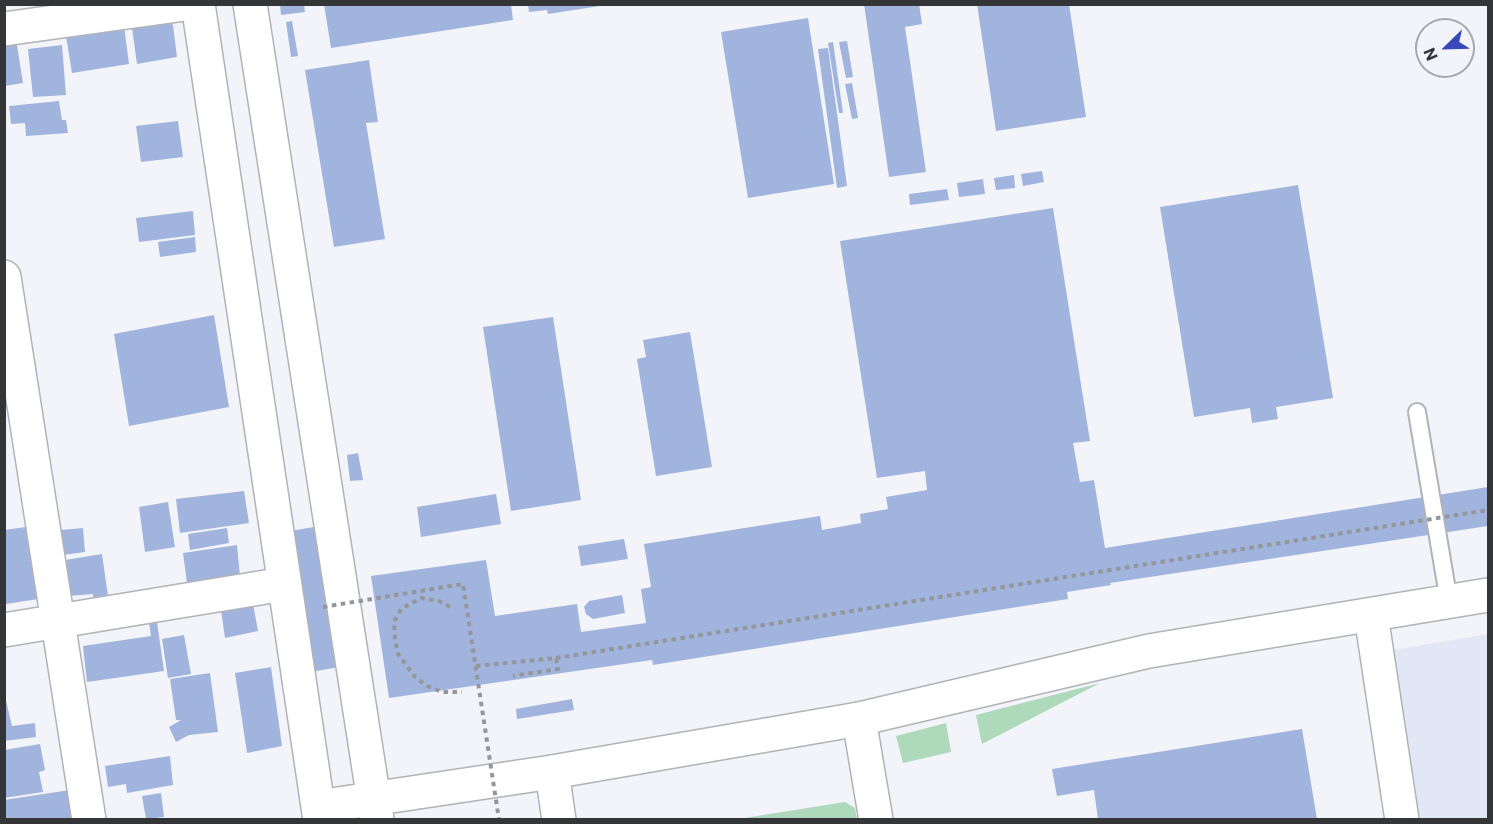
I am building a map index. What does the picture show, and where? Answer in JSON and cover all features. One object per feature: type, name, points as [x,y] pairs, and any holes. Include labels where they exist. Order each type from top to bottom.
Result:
[{"type":"street","points":[[4,29],[185,4]]},
{"type":"street","points":[[198,4],[319,813],[375,809],[552,772],[860,719],[1149,651],[1488,596]]},
{"type":"street","points":[[250,4],[375,809]]},
{"type":"street","points":[[4,277],[89,819]]},
{"type":"street","points":[[4,630],[284,584]]},
{"type":"street","points":[[1371,615],[1402,819]]},
{"type":"street","points":[[860,719],[876,819]]},
{"type":"street","points":[[552,772],[559,819]]},
{"type":"lane","points":[[1417,412],[1449,602]]},
{"type":"path","points":[[476,666],[556,658],[1488,510]]},
{"type":"path","points":[[323,608],[463,584],[499,819]]},
{"type":"path","points":[[450,607],[439,601],[421,598],[401,609],[394,622],[395,639],[398,654],[415,677],[427,686],[442,692],[462,692]]},
{"type":"path","points":[[513,676],[558,669],[556,658]]},
{"type":"shaded area","points":[[1488,634],[1488,819],[1418,819],[1393,650]]},
{"type":"green space","points":[[1100,683],[982,744],[976,715]]},
{"type":"green space","points":[[946,723],[951,752],[903,763],[896,736]]},
{"type":"green space","points":[[845,802],[855,808],[857,819],[738,819]]},
{"type":"building","points":[[280,4],[304,4],[305,12],[281,15]]},
{"type":"building","points":[[324,4],[511,4],[513,20],[331,48]]},
{"type":"building","points":[[528,4],[600,4],[600,6],[548,14],[547,10],[529,12]]},
{"type":"building","points":[[864,4],[919,4],[922,24],[905,27],[926,172],[889,177]]},
{"type":"building","points":[[977,4],[1069,4],[1086,117],[996,131]]},
{"type":"building","points":[[164,15],[173,25],[177,57],[137,64],[131,21]]},
{"type":"building","points":[[808,18],[834,184],[748,198],[721,32]]},
{"type":"building","points":[[292,21],[298,56],[291,57],[286,22]]},
{"type":"building","points":[[124,26],[129,64],[72,73],[66,36]]},
{"type":"building","points":[[16,39],[23,83],[4,86],[4,41]]},
{"type":"building","points":[[847,41],[853,77],[846,78],[839,42]]},
{"type":"building","points":[[833,42],[843,113],[839,113],[828,43]]},
{"type":"building","points":[[62,45],[66,95],[33,97],[28,49]]},
{"type":"building","points":[[828,48],[847,186],[837,188],[818,49]]},
{"type":"building","points":[[369,60],[378,122],[366,123],[385,239],[334,247],[305,70]]},
{"type":"building","points":[[852,83],[858,118],[852,119],[845,84]]},
{"type":"building","points":[[59,101],[62,120],[66,120],[68,133],[26,136],[25,123],[11,124],[9,106]]},
{"type":"building","points":[[178,121],[183,157],[141,162],[136,126]]},
{"type":"building","points":[[1042,171],[1044,182],[1023,186],[1021,174]]},
{"type":"building","points":[[1014,175],[1015,188],[996,190],[994,178]]},
{"type":"building","points":[[983,179],[985,194],[959,197],[957,183]]},
{"type":"building","points":[[1298,185],[1333,398],[1276,407],[1278,419],[1252,423],[1250,408],[1194,417],[1160,207]]},
{"type":"building","points":[[947,189],[949,200],[910,205],[909,194]]},
{"type":"building","points":[[1053,208],[1090,441],[1073,443],[1080,482],[1094,480],[1105,548],[1488,487],[1488,526],[1110,583],[1111,585],[1067,592],[1068,599],[653,665],[652,660],[389,698],[371,576],[486,560],[495,616],[577,604],[581,632],[646,623],[641,589],[651,587],[644,544],[820,516],[822,530],[861,523],[860,514],[888,509],[886,497],[927,490],[925,471],[877,478],[840,241]]},
{"type":"building","points":[[193,211],[195,235],[139,242],[136,218]]},
{"type":"building","points":[[195,237],[196,252],[160,257],[158,242]]},
{"type":"building","points":[[214,315],[229,407],[129,426],[114,334]]},
{"type":"building","points":[[553,317],[581,500],[511,511],[483,327]]},
{"type":"building","points":[[690,332],[712,467],[656,476],[637,359],[646,357],[643,340]]},
{"type":"building","points":[[358,453],[363,480],[350,481],[347,455]]},
{"type":"building","points":[[244,491],[249,523],[180,533],[176,499]]},
{"type":"building","points":[[496,494],[501,524],[421,537],[417,507]]},
{"type":"building","points":[[168,502],[175,547],[145,552],[139,507]]},
{"type":"building","points":[[332,524],[356,664],[294,675],[272,534]]},
{"type":"building","points":[[26,527],[38,599],[6,604],[4,530]]},
{"type":"building","points":[[83,528],[85,552],[63,555],[61,530]]},
{"type":"building","points":[[227,528],[229,543],[190,550],[188,534]]},
{"type":"building","points":[[624,539],[628,559],[581,566],[578,546]]},
{"type":"building","points":[[237,545],[240,576],[187,583],[183,553]]},
{"type":"building","points":[[102,554],[108,596],[93,598],[93,594],[69,596],[65,560]]},
{"type":"building","points":[[622,595],[625,613],[593,619],[586,614],[584,607],[589,601]]},
{"type":"building","points":[[253,604],[258,631],[225,638],[221,610]]},
{"type":"building","points":[[157,622],[164,671],[87,682],[83,646],[151,636],[149,623]]},
{"type":"building","points":[[184,635],[191,674],[168,678],[162,639]]},
{"type":"building","points":[[271,667],[282,746],[247,753],[235,673]]},
{"type":"building","points":[[210,673],[218,732],[189,735],[176,742],[169,727],[181,720],[176,720],[170,679]]},
{"type":"building","points":[[4,692],[12,726],[35,723],[36,737],[4,741]]},
{"type":"building","points":[[572,699],[574,710],[517,719],[516,709]]},
{"type":"building","points":[[1302,729],[1317,819],[1098,819],[1094,790],[1057,796],[1052,769]]},
{"type":"building","points":[[40,744],[45,770],[39,772],[43,792],[4,798],[4,750]]},
{"type":"building","points":[[170,756],[173,785],[127,793],[126,784],[108,787],[105,766]]},
{"type":"building","points":[[70,790],[75,819],[4,819],[4,800]]},
{"type":"building","points":[[161,793],[164,817],[146,819],[142,796]]}]
